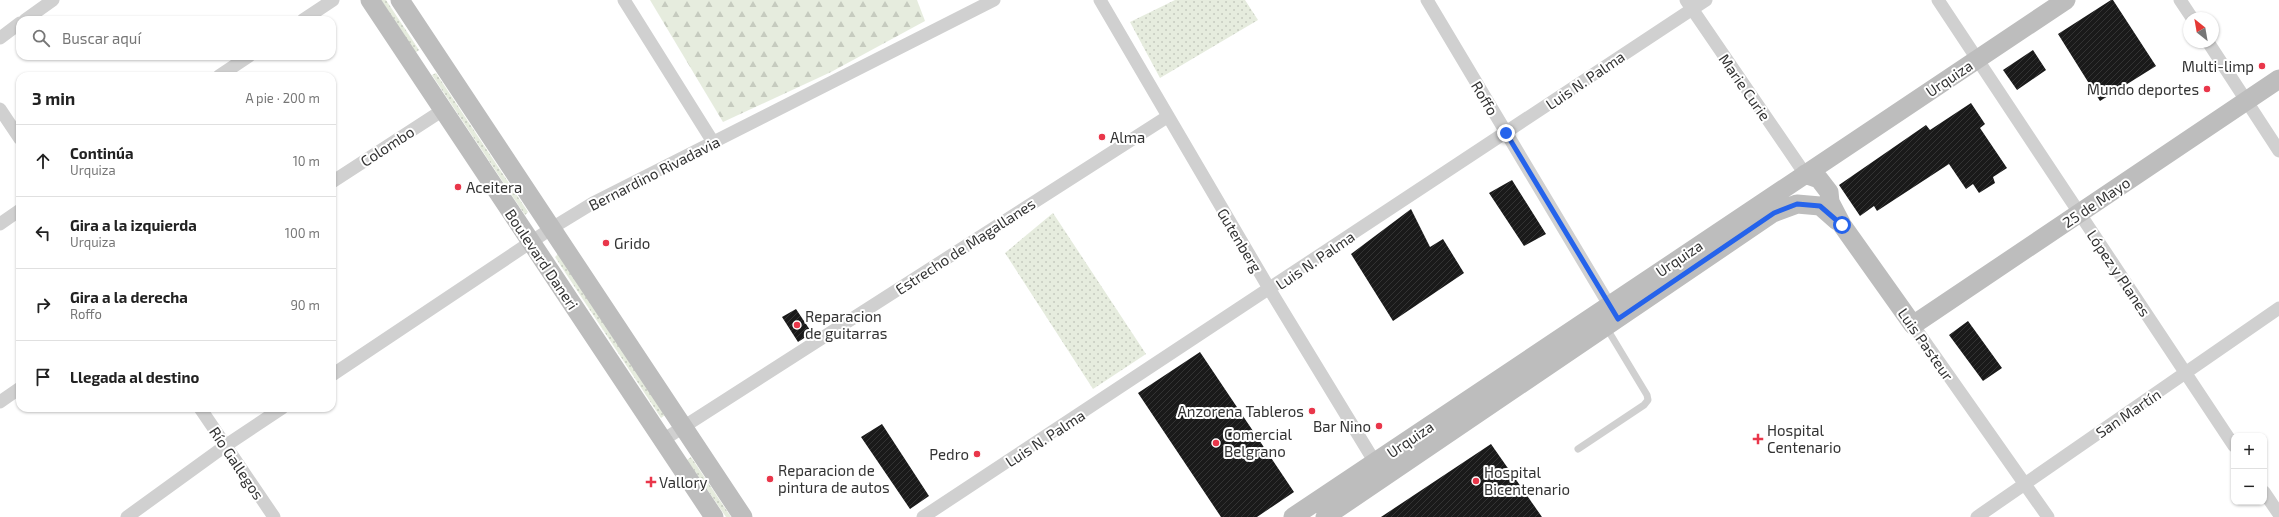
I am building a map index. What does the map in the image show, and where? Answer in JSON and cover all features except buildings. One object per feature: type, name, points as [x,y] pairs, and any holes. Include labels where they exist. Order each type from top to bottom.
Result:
[{"type":"main road","name":"Boulevard Daneri","points":[[370,0],[714,517]]},
{"type":"main road","name":"Boulevard Daneri","points":[[400,0],[743,517]]},
{"type":"main road","name":"Urquiza","points":[[1293,517],[1379,470],[1607,316],[1805,174],[2066,0]]},
{"type":"main road","points":[[417,70],[438,56]]},
{"type":"main road","name":"25 de Mayo","points":[[1913,325],[2279,79]]},
{"type":"main road","name":"Luis Pasteur","points":[[1805,174],[1819,179],[1829,192],[1830,202],[1842,225],[1913,325]]},
{"type":"main road","name":"Urquiza","points":[[1607,316],[1774,213],[1797,204],[1820,206],[1842,225]]},
{"type":"main road","name":"Urquiza","points":[[1325,517],[1379,470]]},
{"type":"street","points":[[31,16],[53,0]]},
{"type":"street","points":[[309,16],[333,0]]},
{"type":"street","points":[[624,0],[713,142]]},
{"type":"street","name":"Bernardino Rivadavia","points":[[336,372],[552,228],[593,204],[994,0]]},
{"type":"street","name":"Gutenberg","points":[[1100,0],[1167,117],[1379,470]]},
{"type":"street","name":"Roffo","points":[[1427,0],[1506,133],[1607,316]]},
{"type":"street","name":"Luis N. Palma","points":[[923,517],[1270,290],[1506,133],[1689,5],[1706,0]]},
{"type":"street","name":"López y Planes","points":[[1938,0],[2231,442]]},
{"type":"street","points":[[2180,0],[2188,12]]},
{"type":"street","name":"Marie Curie","points":[[1689,5],[1805,174]]},
{"type":"street","points":[[0,38],[16,26]]},
{"type":"street","points":[[2212,48],[2279,151]]},
{"type":"street","points":[[226,72],[243,60]]},
{"type":"street","points":[[0,109],[16,133]]},
{"type":"street","name":"Colombo","points":[[336,179],[443,110]]},
{"type":"street","name":"Estrecho de Magallanes","points":[[663,440],[1167,117]]},
{"type":"street","points":[[0,224],[16,213]]},
{"type":"street","name":"San Martín","points":[[1977,517],[2186,374],[2279,308]]},
{"type":"street","name":"Luis Pasteur","points":[[1913,325],[2048,517]]},
{"type":"street","points":[[0,402],[16,391]]},
{"type":"street","name":"Río Gallegos","points":[[203,412],[274,517]]},
{"type":"street","points":[[127,517],[225,446],[276,412]]},
{"type":"street","points":[[2267,496],[2279,514]]},
{"type":"lane","points":[[1578,449],[1644,405],[1648,400],[1647,395],[1607,316]]},
{"type":"green space","points":[[381,0],[386,0],[419,50],[415,53]]},
{"type":"green space","points":[[650,0],[917,0],[925,21],[831,72],[723,122]]},
{"type":"green space","points":[[1175,0],[1245,0],[1258,20],[1160,78],[1130,22]]},
{"type":"green space","points":[[436,73],[528,212],[525,215],[432,75]]},
{"type":"green space","points":[[1053,213],[1146,354],[1093,389],[1005,253]]},
{"type":"green space","points":[[558,254],[665,415],[661,418],[555,257]]},
{"type":"green space","points":[[691,457],[731,517],[726,517],[687,460]]},
{"type":"place","name":"Multi-limp","points":[[2262,66]]},
{"type":"place","name":"Mundo deportes","points":[[2207,89]]},
{"type":"place","name":"Alma","points":[[1102,137]]},
{"type":"place","name":"Aceitera","points":[[458,187]]},
{"type":"place","name":"Grido","points":[[606,243]]},
{"type":"place","name":"Reparacion de guitarras","points":[[797,325]]},
{"type":"place","name":"Anzorena Tableros","points":[[1312,411]]},
{"type":"place","name":"Bar Nino","points":[[1379,426]]},
{"type":"place","name":"Hospital Centenario","points":[[1758,439]]},
{"type":"place","name":"Comercial Belgrano","points":[[1216,443]]},
{"type":"place","name":"Pedro","points":[[977,454]]},
{"type":"place","name":"Reparacion de pintura de autos","points":[[770,479]]},
{"type":"place","name":"Hospital Bicentenario","points":[[1476,481]]},
{"type":"place","name":"Vallory","points":[[651,482]]},
{"type":"route","points":[[1506,133],[1618,319],[1774,213],[1797,204],[1820,206],[1842,225]]}]
